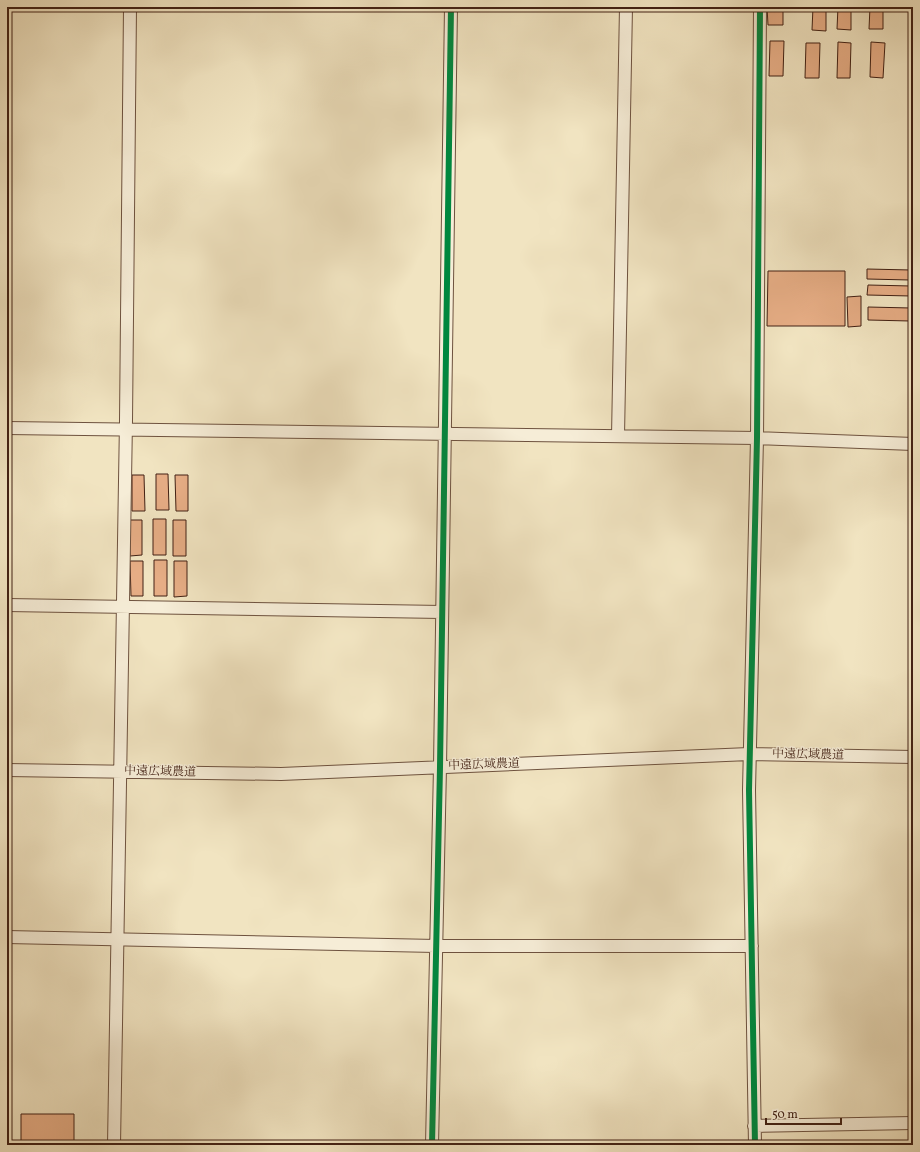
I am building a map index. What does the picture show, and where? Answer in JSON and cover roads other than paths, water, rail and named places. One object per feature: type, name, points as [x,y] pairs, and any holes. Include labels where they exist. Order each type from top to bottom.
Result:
[{"type":"street","points":[[114,1145],[121,772],[130,7]]},
{"type":"street","points":[[432,1145],[440,767],[451,7]]},
{"type":"street","points":[[618,436],[626,7]]},
{"type":"street","points":[[755,1145],[750,754],[757,438],[760,7]]},
{"type":"street","points":[[7,428],[757,438],[913,444]]},
{"type":"street","points":[[7,604],[442,612]]},
{"type":"street","name":"中遠広域農道","points":[[7,770],[281,774],[750,754],[913,757]]},
{"type":"street","points":[[7,937],[436,946],[752,946]]},
{"type":"street","points":[[754,1126],[913,1123]]}]
